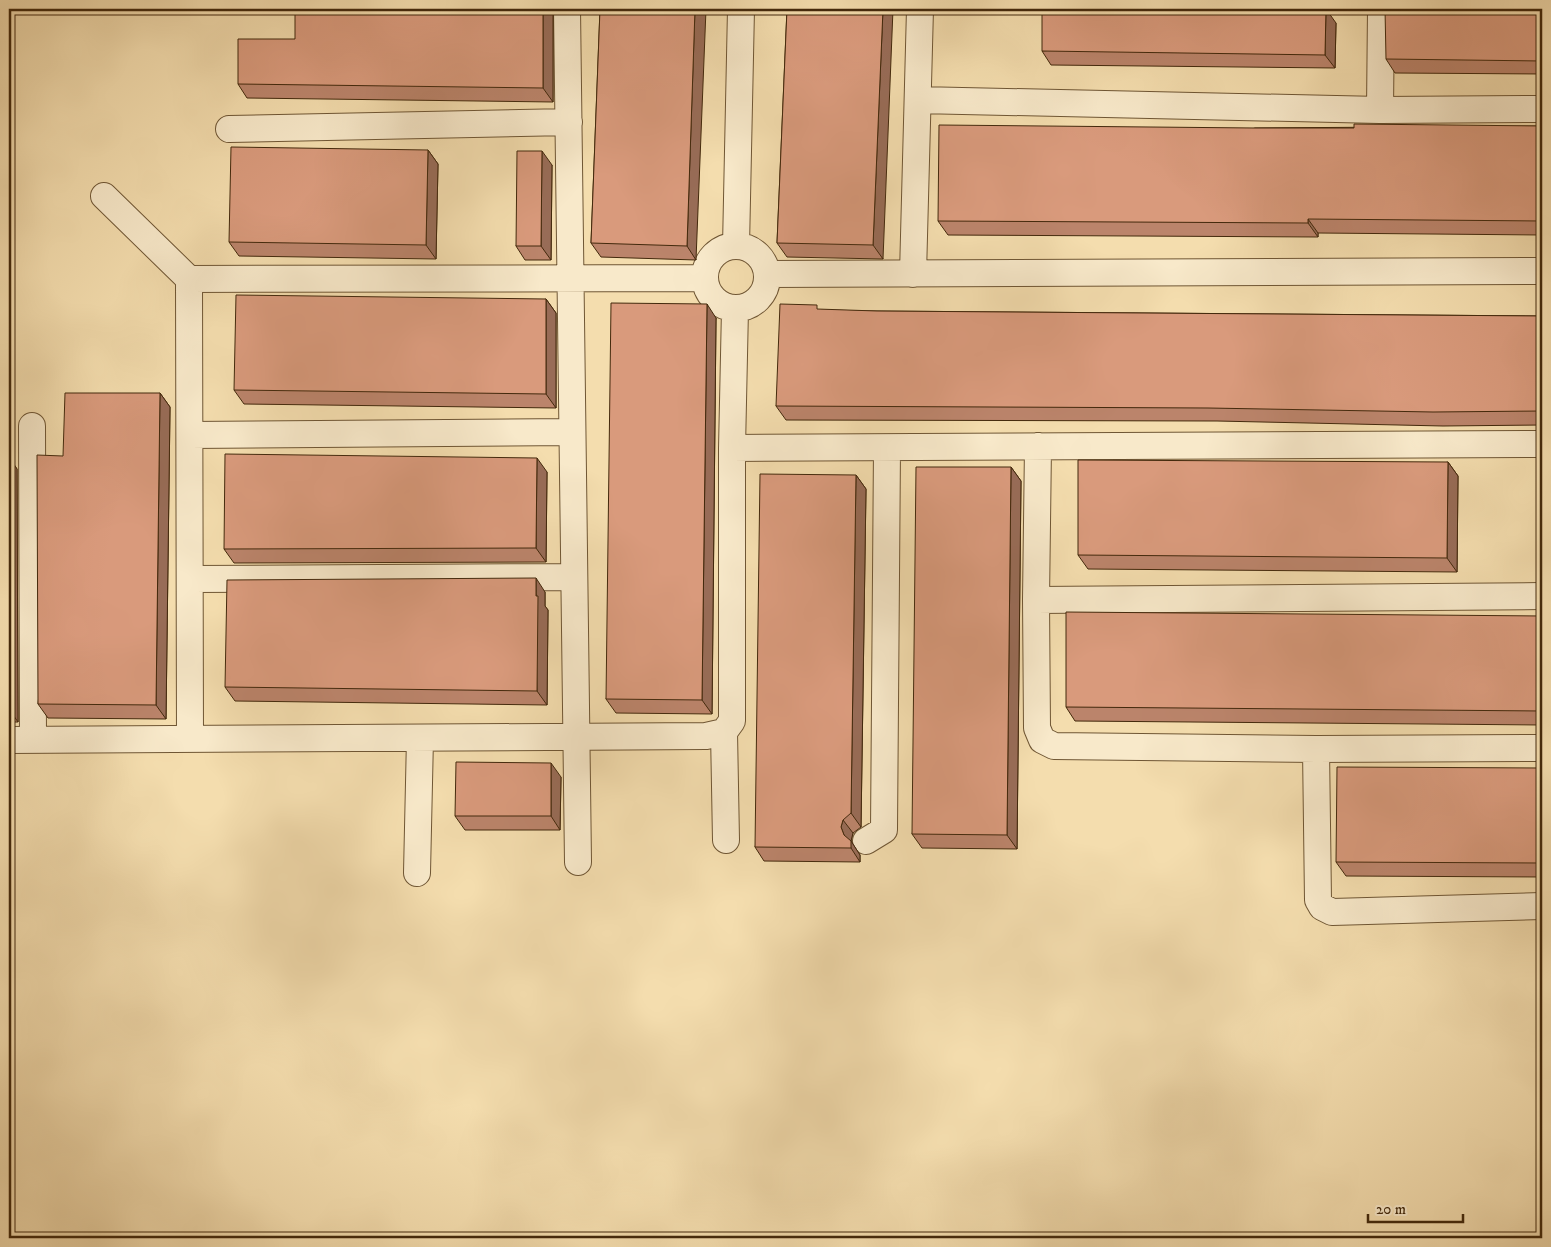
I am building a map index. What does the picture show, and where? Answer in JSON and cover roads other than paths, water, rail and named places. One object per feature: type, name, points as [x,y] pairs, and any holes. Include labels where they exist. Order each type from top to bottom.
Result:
[{"type":"street","points":[[567,9],[578,862]]},
{"type":"street","points":[[736,246],[741,9]]},
{"type":"street","points":[[913,274],[920,9]]},
{"type":"street","points":[[1380,110],[1381,9]]},
{"type":"street","points":[[918,100],[1380,110],[1542,109]]},
{"type":"street","points":[[229,129],[569,122]]},
{"type":"street","points":[[104,196],[190,279],[704,278]]},
{"type":"street","points":[[736,246],[748,249],[757,255],[764,264],[767,274],[765,288],[758,299],[748,306],[736,309],[724,306],[714,299],[706,289],[704,278],[707,266],[714,256],[724,249],[736,246]]},
{"type":"street","points":[[767,274],[1542,271]]},
{"type":"street","points":[[190,279],[190,739]]},
{"type":"street","points":[[726,840],[724,732],[732,721],[732,448],[736,309]]},
{"type":"street","points":[[32,426],[21,740],[706,736],[724,732]]},
{"type":"street","points":[[190,435],[572,432]]},
{"type":"street","points":[[732,448],[1542,444]]},
{"type":"street","points":[[1038,446],[1037,728],[1042,740],[1054,746],[1316,749],[1542,748]]},
{"type":"street","points":[[866,841],[884,830],[887,448]]},
{"type":"street","points":[[190,579],[574,577]]},
{"type":"street","points":[[1036,600],[1542,596]]},
{"type":"street","points":[[417,873],[420,738]]},
{"type":"street","points":[[1316,749],[1318,900],[1322,907],[1332,912],[1542,906]]}]
